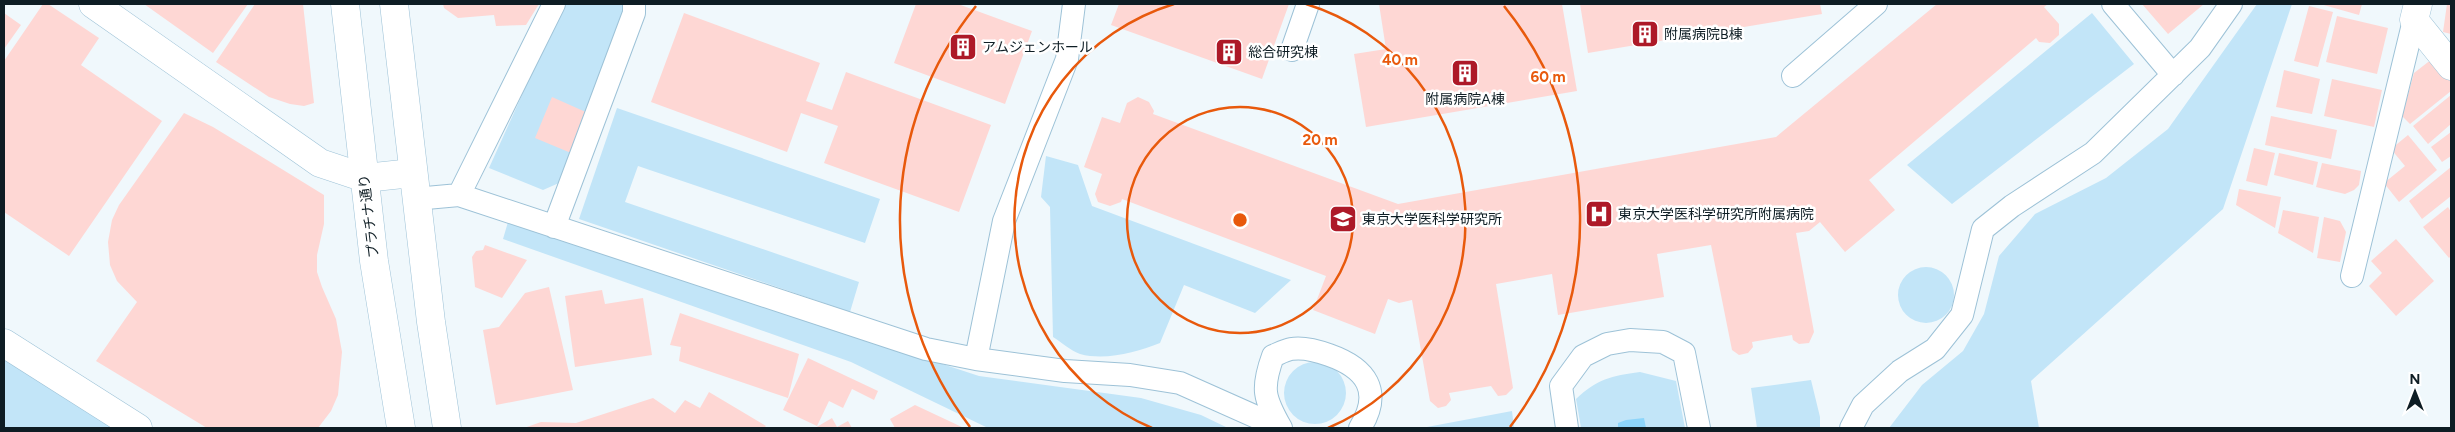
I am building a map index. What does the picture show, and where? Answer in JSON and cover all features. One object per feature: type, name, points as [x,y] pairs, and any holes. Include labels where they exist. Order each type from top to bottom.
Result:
[{"type":"main road","points":[[93,4],[320,163],[365,178],[414,186]]},
{"type":"main road","name":"プラチナ通り","points":[[345,4],[374,261],[401,428]]},
{"type":"main road","points":[[394,4],[414,186],[440,394],[447,428]]},
{"type":"main road","points":[[2416,12],[2451,66]]},
{"type":"main road","points":[[4,343],[138,428]]},
{"type":"lane","points":[[460,195],[554,4]]},
{"type":"lane","points":[[554,227],[634,13],[634,4]]},
{"type":"lane","points":[[976,359],[1004,221],[1067,59],[1074,4]]},
{"type":"lane","points":[[1292,50],[1308,4]]},
{"type":"lane","points":[[1793,76],[1876,4]]},
{"type":"lane","points":[[2113,4],[2173,76]]},
{"type":"lane","points":[[1851,428],[1863,405],[1900,371],[1935,349],[1962,315],[1982,229],[2012,206],[2093,153],[2200,48],[2231,4]]},
{"type":"lane","points":[[2352,276],[2416,12]]},
{"type":"lane","points":[[414,186],[460,195],[926,349],[976,359],[1065,371],[1130,375],[1180,383],[1281,428]]},
{"type":"lane","points":[[1567,428],[1561,386],[1583,356],[1607,344],[1630,340],[1663,342],[1684,353],[1699,428]]},
{"type":"lane","points":[[1281,428],[1268,406],[1264,380],[1272,356],[1291,349],[1319,351],[1347,361],[1365,376],[1370,393],[1367,416],[1360,428]]},
{"type":"shaded area","points":[[563,4],[624,4],[625,10],[559,183],[543,190],[489,168]]},
{"type":"shaded area","points":[[2257,4],[2292,4],[2223,209],[2031,381],[2039,428],[1889,428],[1922,385],[1963,351],[1984,314],[1999,256],[2035,214],[2106,178],[2168,129]]},
{"type":"shaded area","points":[[2092,13],[2134,64],[1952,204],[1907,165]]},
{"type":"shaded area","points":[[617,108],[880,199],[865,243],[638,166],[625,202],[859,282],[850,312],[579,219]]},
{"type":"shaded area","points":[[1046,156],[1078,165],[1092,206],[1291,280],[1255,313],[1184,285],[1160,343],[1141,350],[1111,356],[1100,357],[1077,353],[1053,337],[1050,207],[1041,197]]},
{"type":"shaded area","points":[[508,222],[979,376],[1141,398],[1201,415],[1228,428],[988,428],[851,362],[503,239]]},
{"type":"shaded area","points":[[1926,267],[1937,269],[1946,275],[1952,284],[1954,295],[1952,306],[1946,315],[1937,321],[1926,323],[1915,321],[1906,315],[1900,306],[1898,295],[1900,284],[1906,275],[1915,269]]},
{"type":"shaded area","points":[[4,359],[117,428],[4,428]]},
{"type":"shaded area","points":[[1309,362],[1321,362],[1337,371],[1344,381],[1346,393],[1344,405],[1337,415],[1321,424],[1309,424],[1298,419],[1289,410],[1284,399],[1284,387],[1289,376],[1298,367]]},
{"type":"shaded area","points":[[1640,372],[1676,381],[1685,428],[1581,428],[1576,399],[1605,379]]},
{"type":"shaded area","points":[[1811,380],[1820,417],[1820,428],[1757,428],[1751,388]]},
{"type":"shaded area","points":[[1512,411],[1514,428],[1427,427]]},
{"type":"water","points":[[1644,418],[1646,428],[1618,428],[1618,423]]},
{"type":"building","points":[[43,4],[48,4],[99,38],[81,65],[162,121],[69,256],[4,212],[4,61]]},
{"type":"building","points":[[144,4],[248,4],[213,53]]},
{"type":"building","points":[[255,4],[303,4],[314,103],[304,106],[290,104],[269,97],[216,62]]},
{"type":"building","points":[[443,4],[539,4],[526,25],[496,26],[494,15],[458,18],[444,8]]},
{"type":"building","name":"アムジェンホール","points":[[916,4],[958,4],[1032,31],[1005,104],[894,63]]},
{"type":"building","name":"総合研究棟","points":[[1119,4],[1289,4],[1262,79],[1111,25]]},
{"type":"building","name":"附属病院A棟","points":[[1379,4],[1562,4],[1577,91],[1366,127],[1354,54],[1386,49]]},
{"type":"building","name":"附属病院B棟","points":[[1580,4],[1820,4],[1822,14],[1588,53]]},
{"type":"building","points":[[1937,4],[2048,4],[2044,7],[2059,24],[2059,35],[2050,43],[2039,42],[2036,38],[1869,180],[1895,210],[1845,252],[1820,222],[1809,231],[1796,233],[1814,332],[1809,343],[1799,344],[1793,340],[1792,335],[1752,342],[1753,347],[1748,353],[1739,355],[1732,350],[1711,245],[1657,254],[1664,297],[1558,315],[1552,274],[1496,284],[1513,388],[1506,395],[1498,396],[1491,386],[1449,393],[1451,400],[1446,406],[1438,408],[1430,401],[1412,300],[1399,303],[1388,299],[1375,334],[1313,310],[1326,276],[1122,199],[1121,202],[1110,206],[1098,202],[1095,194],[1102,174],[1084,167],[1102,117],[1120,123],[1127,103],[1138,97],[1149,102],[1154,111],[1153,114],[1398,204],[1776,137]]},
{"type":"building","points":[[2142,4],[2204,4],[2168,34]]},
{"type":"building","points":[[2320,4],[2362,4],[2359,15]]},
{"type":"building","points":[[2447,4],[2451,4],[2451,34],[2443,32]]},
{"type":"building","points":[[2309,6],[2333,12],[2318,67],[2294,61]]},
{"type":"building","points":[[4,13],[21,25],[4,49]]},
{"type":"building","points":[[684,13],[820,63],[806,101],[832,110],[846,72],[991,125],[959,212],[824,163],[838,126],[801,113],[787,152],[651,102]]},
{"type":"building","points":[[2337,16],[2388,28],[2377,74],[2326,62]]},
{"type":"building","points":[[2432,59],[2451,82],[2451,91],[2410,124],[2402,116],[2414,73]]},
{"type":"building","points":[[2284,70],[2320,79],[2312,114],[2276,107]]},
{"type":"building","points":[[2332,79],[2382,90],[2374,127],[2324,116]]},
{"type":"building","points":[[2451,95],[2451,124],[2428,144],[2413,126]]},
{"type":"building","points":[[552,97],[588,113],[571,153],[535,138]]},
{"type":"building","points":[[184,113],[213,127],[324,195],[324,224],[317,255],[317,272],[336,319],[342,352],[338,395],[331,411],[318,428],[207,428],[96,361],[137,302],[117,281],[110,265],[108,242],[112,220],[119,205]]},
{"type":"building","points":[[2271,116],[2337,130],[2331,159],[2265,145]]},
{"type":"building","points":[[2451,132],[2451,156],[2442,162],[2431,147]]},
{"type":"building","points":[[2408,135],[2437,170],[2399,202],[2384,183],[2405,166],[2391,149]]},
{"type":"building","points":[[2254,148],[2275,153],[2267,186],[2246,181]]},
{"type":"building","points":[[2279,153],[2318,162],[2313,185],[2274,175]]},
{"type":"building","points":[[2322,163],[2361,171],[2359,185],[2354,190],[2345,194],[2316,187]]},
{"type":"building","points":[[2451,167],[2451,196],[2422,219],[2409,201]]},
{"type":"building","points":[[2239,189],[2281,197],[2275,228],[2236,205]]},
{"type":"building","points":[[2448,207],[2451,212],[2451,256],[2449,258],[2423,227]]},
{"type":"building","points":[[2283,210],[2319,217],[2313,253],[2278,233]]},
{"type":"building","points":[[2324,217],[2340,221],[2346,232],[2340,262],[2317,258]]},
{"type":"building","points":[[2396,239],[2434,281],[2396,316],[2369,286],[2382,273],[2371,261]]},
{"type":"building","points":[[485,245],[527,260],[502,298],[475,287],[472,257],[476,251],[483,250]]},
{"type":"building","points":[[549,287],[573,390],[496,405],[483,330],[499,327],[525,293]]},
{"type":"building","points":[[602,290],[605,304],[643,298],[652,355],[575,367],[565,296]]},
{"type":"building","points":[[680,313],[799,354],[788,398],[679,361],[681,347],[670,345]]},
{"type":"building","points":[[808,358],[878,391],[874,400],[852,389],[843,408],[829,401],[817,426],[783,410]]},
{"type":"building","points":[[709,392],[766,426],[764,428],[524,428],[541,422],[576,423],[653,398],[675,413],[685,400],[700,408]]},
{"type":"building","points":[[915,405],[964,428],[895,428],[890,419]]},
{"type":"building","points":[[832,418],[837,427],[848,421],[852,428],[815,428]]},
{"type":"place","name":"附属病院B棟","points":[[1645,34]]},
{"type":"place","name":"アムジェンホール","points":[[963,47]]},
{"type":"place","name":"総合研究棟","points":[[1229,52]]},
{"type":"place","name":"附属病院A棟","points":[[1465,73]]},
{"type":"place","name":"東京大学医科学研究所附属病院","points":[[1599,214]]},
{"type":"place","name":"東京大学医科学研究所","points":[[1343,219]]}]
